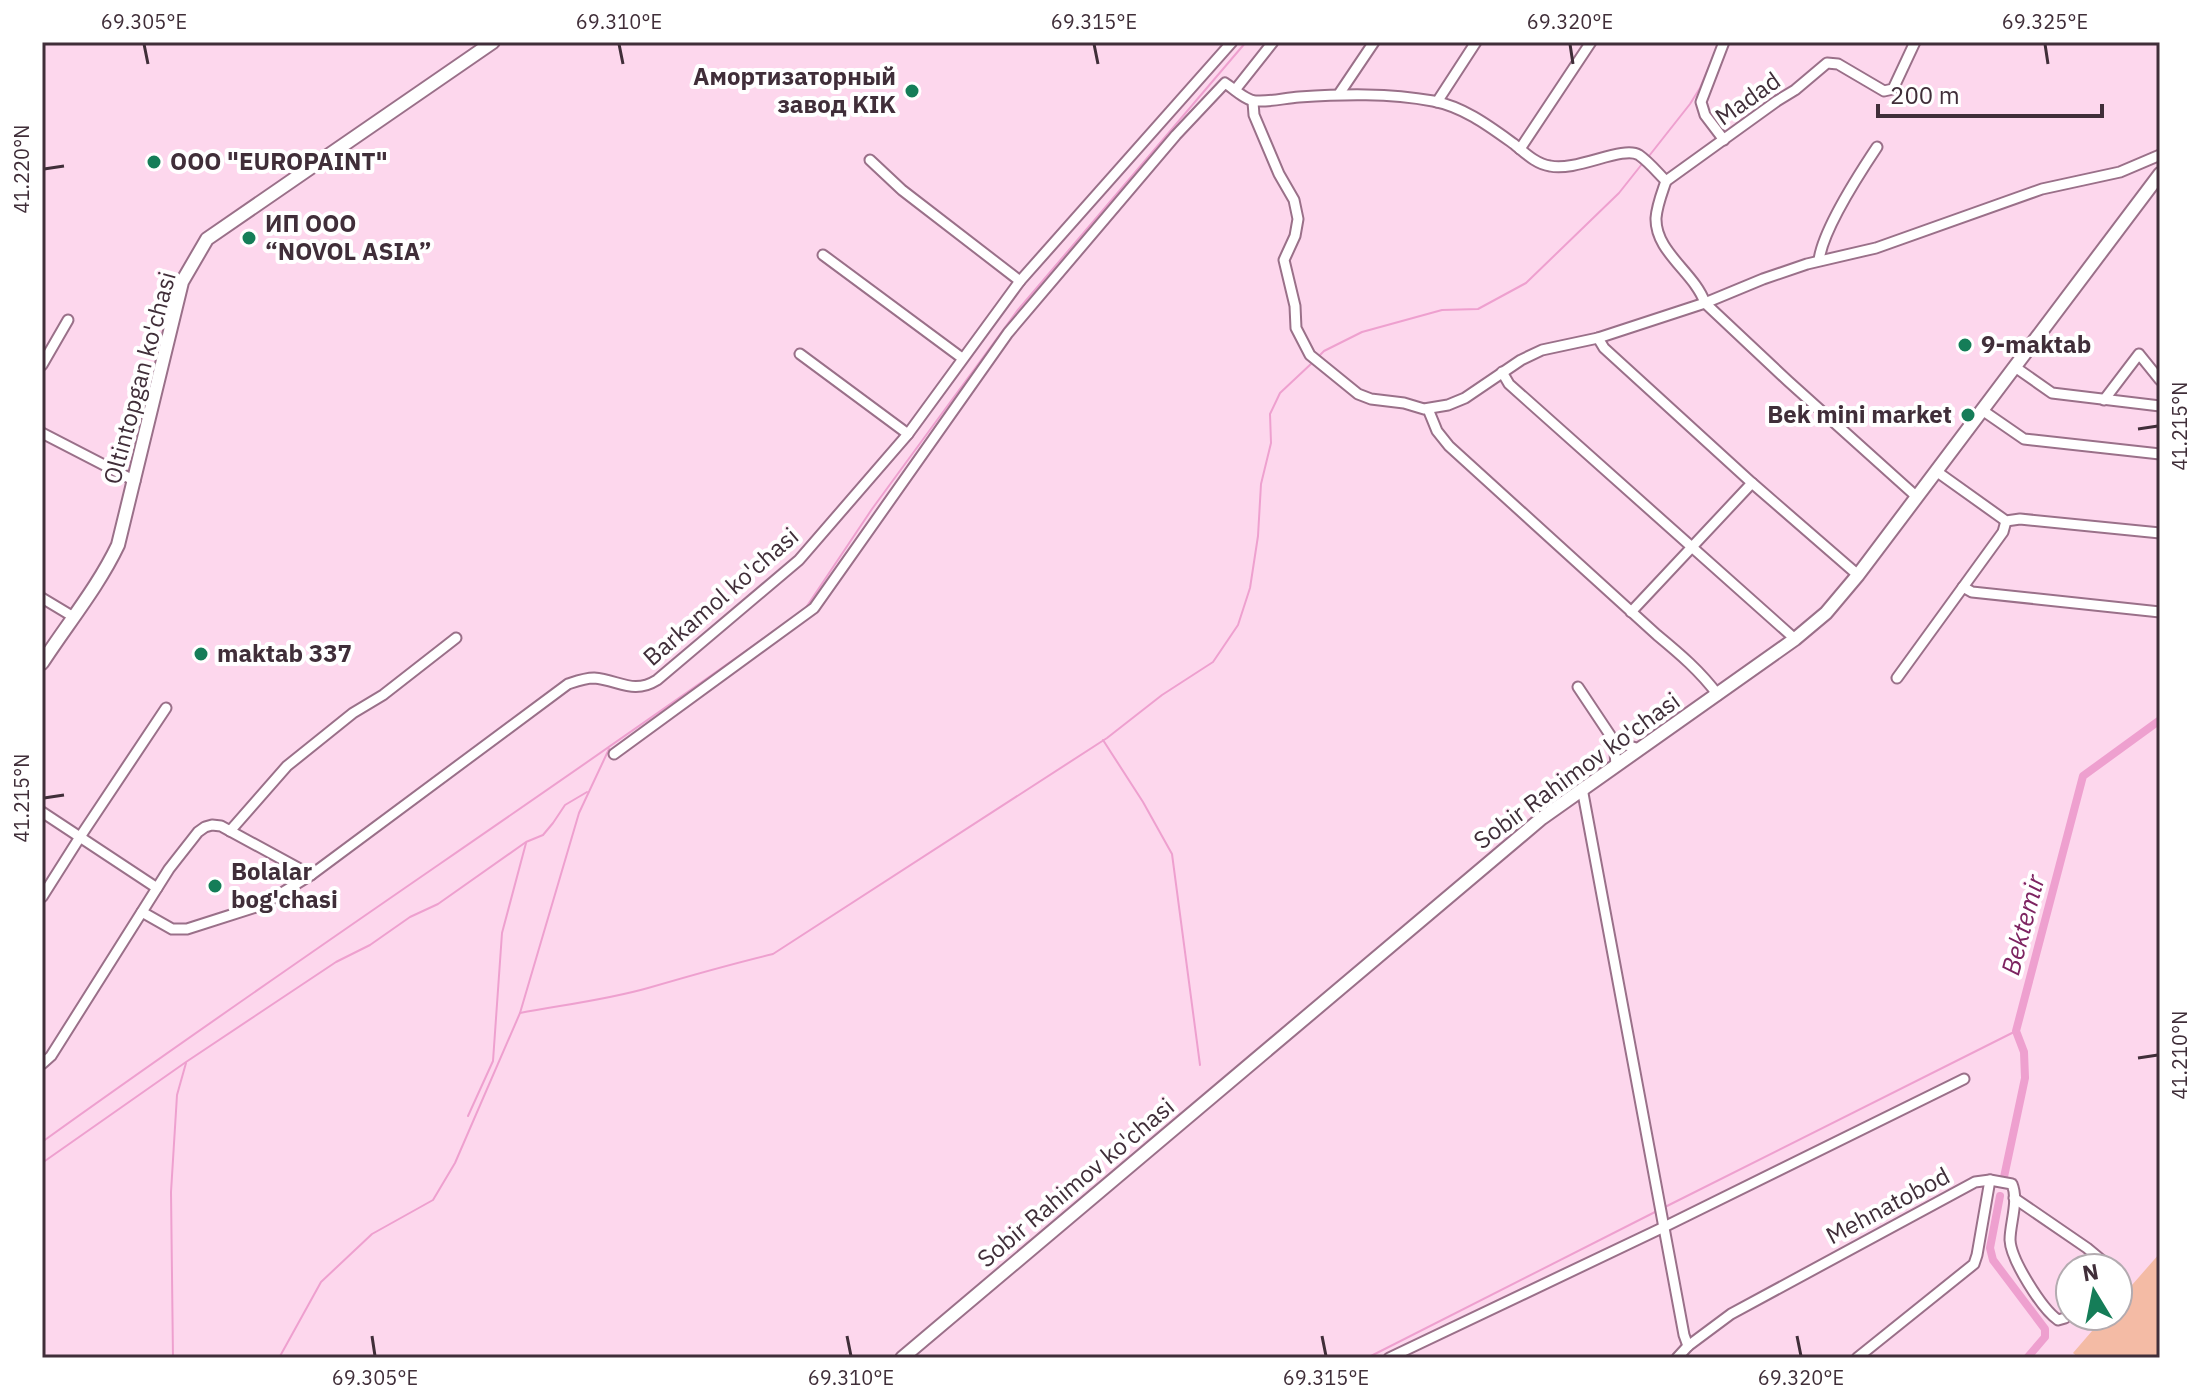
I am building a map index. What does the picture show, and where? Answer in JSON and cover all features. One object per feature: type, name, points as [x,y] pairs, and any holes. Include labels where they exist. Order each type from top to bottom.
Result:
[{"type":"street","name":"Oltintopgan ko'chasi","points":[[42,663],[72,616],[103,576],[118,545],[182,282],[207,239],[493,42]]},
{"type":"street","name":"Barkamol ko'chasi","points":[[142,912],[172,929],[187,929],[262,905],[311,875],[568,684],[597,678],[639,687],[657,680],[799,560],[908,434],[1020,281],[1232,42]]},
{"type":"street","points":[[1235,90],[1273,42]]},
{"type":"street","points":[[1339,94],[1374,42]]},
{"type":"street","points":[[1437,102],[1476,42]]},
{"type":"street","points":[[1520,149],[1591,42]]},
{"type":"street","points":[[1724,42],[1701,102],[1705,115],[1724,140]]},
{"type":"street","name":"Madad","points":[[1666,181],[1795,90],[1827,63],[1838,64],[1884,91],[1893,89],[1915,42]]},
{"type":"street","points":[[614,754],[814,608],[1008,333],[1225,83],[1253,102],[1339,94],[1390,95],[1437,102],[1481,121],[1548,166],[1593,162],[1630,151],[1645,160],[1666,181],[1658,206],[1657,232],[1701,290],[1705,303],[1917,497]]},
{"type":"street","points":[[1253,102],[1254,115],[1279,174],[1294,200],[1298,219],[1295,236],[1284,260],[1295,306],[1296,328],[1314,361],[1358,394],[1428,409],[1465,398],[1521,360],[1542,350],[1598,338],[1705,303],[1819,260],[1876,248],[2042,189],[2120,172],[2160,155]]},
{"type":"street","points":[[1819,260],[1821,246],[1859,173],[1877,147]]},
{"type":"street","points":[[870,160],[902,190],[1020,281]]},
{"type":"street","name":"Sobir Rahimov ko'chasi","points":[[902,1358],[1542,818],[1718,695],[1826,613],[1858,575],[2160,174]]},
{"type":"street","points":[[823,255],[962,358]]},
{"type":"street","points":[[42,365],[45,352],[68,320]]},
{"type":"street","points":[[1598,338],[1604,348],[1752,483],[1858,575]]},
{"type":"street","points":[[800,354],[908,434]]},
{"type":"street","points":[[2104,400],[2139,354],[2160,380]]},
{"type":"street","points":[[2015,367],[2052,393],[2160,406]]},
{"type":"street","points":[[1502,372],[1509,384],[1795,639]]},
{"type":"street","points":[[1428,409],[1437,431],[1449,446],[1686,659],[1718,695]]},
{"type":"street","points":[[1982,410],[2024,439],[2160,454]]},
{"type":"street","points":[[42,433],[135,481]]},
{"type":"street","points":[[1936,471],[2006,521],[2020,519],[2160,533]]},
{"type":"street","points":[[1631,612],[1752,483]]},
{"type":"street","points":[[1897,678],[2003,532],[2006,521]]},
{"type":"street","points":[[1963,587],[1972,592],[2160,612]]},
{"type":"street","points":[[42,598],[72,616]]},
{"type":"street","points":[[230,831],[287,766],[353,713],[383,695],[456,638]]},
{"type":"street","points":[[1578,687],[1614,741],[1616,765]]},
{"type":"street","points":[[42,897],[166,708]]},
{"type":"street","points":[[1614,741],[1639,749]]},
{"type":"street","points":[[1582,788],[1688,1346]]},
{"type":"street","points":[[42,812],[157,888]]},
{"type":"street","points":[[42,1064],[51,1056],[157,888],[198,832],[205,827],[221,826],[311,875]]},
{"type":"street","points":[[1389,1358],[1964,1079]]},
{"type":"street","points":[[1857,1358],[1974,1264],[1990,1180],[2014,1187],[2010,1240],[2013,1256],[2047,1312],[2054,1317]]},
{"type":"street","name":"Mehnatobod","points":[[1677,1358],[1688,1346],[1745,1306],[1975,1182],[1990,1180]]},
{"type":"street","points":[[2014,1198],[2092,1252]]},
{"type":"shaded area","points":[[2160,1253],[2160,1358],[2079,1358],[2073,1353],[2091,1332],[2134,1332],[2134,1283]]},
{"type":"waterway","points":[[805,609],[872,509],[1017,311],[1246,42]]},
{"type":"waterway","points":[[1649,156],[1700,88],[1719,43]]},
{"type":"waterway","points":[[1319,356],[1362,332],[1442,310],[1478,309],[1526,283],[1619,193],[1642,164]]},
{"type":"waterway","points":[[520,1013],[632,992],[773,954],[1107,738],[1162,695],[1213,662],[1238,625],[1250,588],[1258,536],[1261,484],[1271,443],[1270,414],[1280,393],[1312,363]]},
{"type":"waterway","points":[[42,1142],[787,622]]},
{"type":"waterway","name":"Bektemir","points":[[2004,1177],[2025,1078],[2024,1052],[2016,1031],[2083,776],[2160,720]]},
{"type":"waterway","points":[[1103,740],[1172,854],[1200,1065]]},
{"type":"waterway","points":[[279,1358],[321,1282],[372,1234],[433,1200],[455,1163],[520,1013],[579,813],[609,749]]},
{"type":"waterway","points":[[42,1163],[336,962],[370,945],[410,917],[438,904],[526,842],[543,835],[565,805],[587,792]]},
{"type":"waterway","points":[[468,1116],[493,1061],[502,933],[526,843]]},
{"type":"waterway","points":[[1663,1208],[2016,1031]]},
{"type":"waterway","points":[[173,1358],[171,1192],[177,1095],[186,1063]]},
{"type":"waterway","name":"Bektemir","points":[[2000,1196],[1990,1248],[1993,1260],[2045,1329],[2045,1337],[2027,1358]]},
{"type":"waterway","points":[[1367,1358],[1657,1211]]},
{"type":"place","name":"Амортизаторный завод KIK","points":[[912,91]]},
{"type":"place","name":"OOO \"EUROPAINT\"","points":[[154,162]]},
{"type":"place","name":"ИП ООО “NOVOL ASIA”","points":[[249,238]]},
{"type":"place","name":"9-maktab","points":[[1965,345]]},
{"type":"place","name":"Bek mini market","points":[[1968,415]]},
{"type":"place","name":"maktab 337","points":[[201,654]]},
{"type":"place","name":"Bolalar bog'chasi","points":[[215,886]]}]
